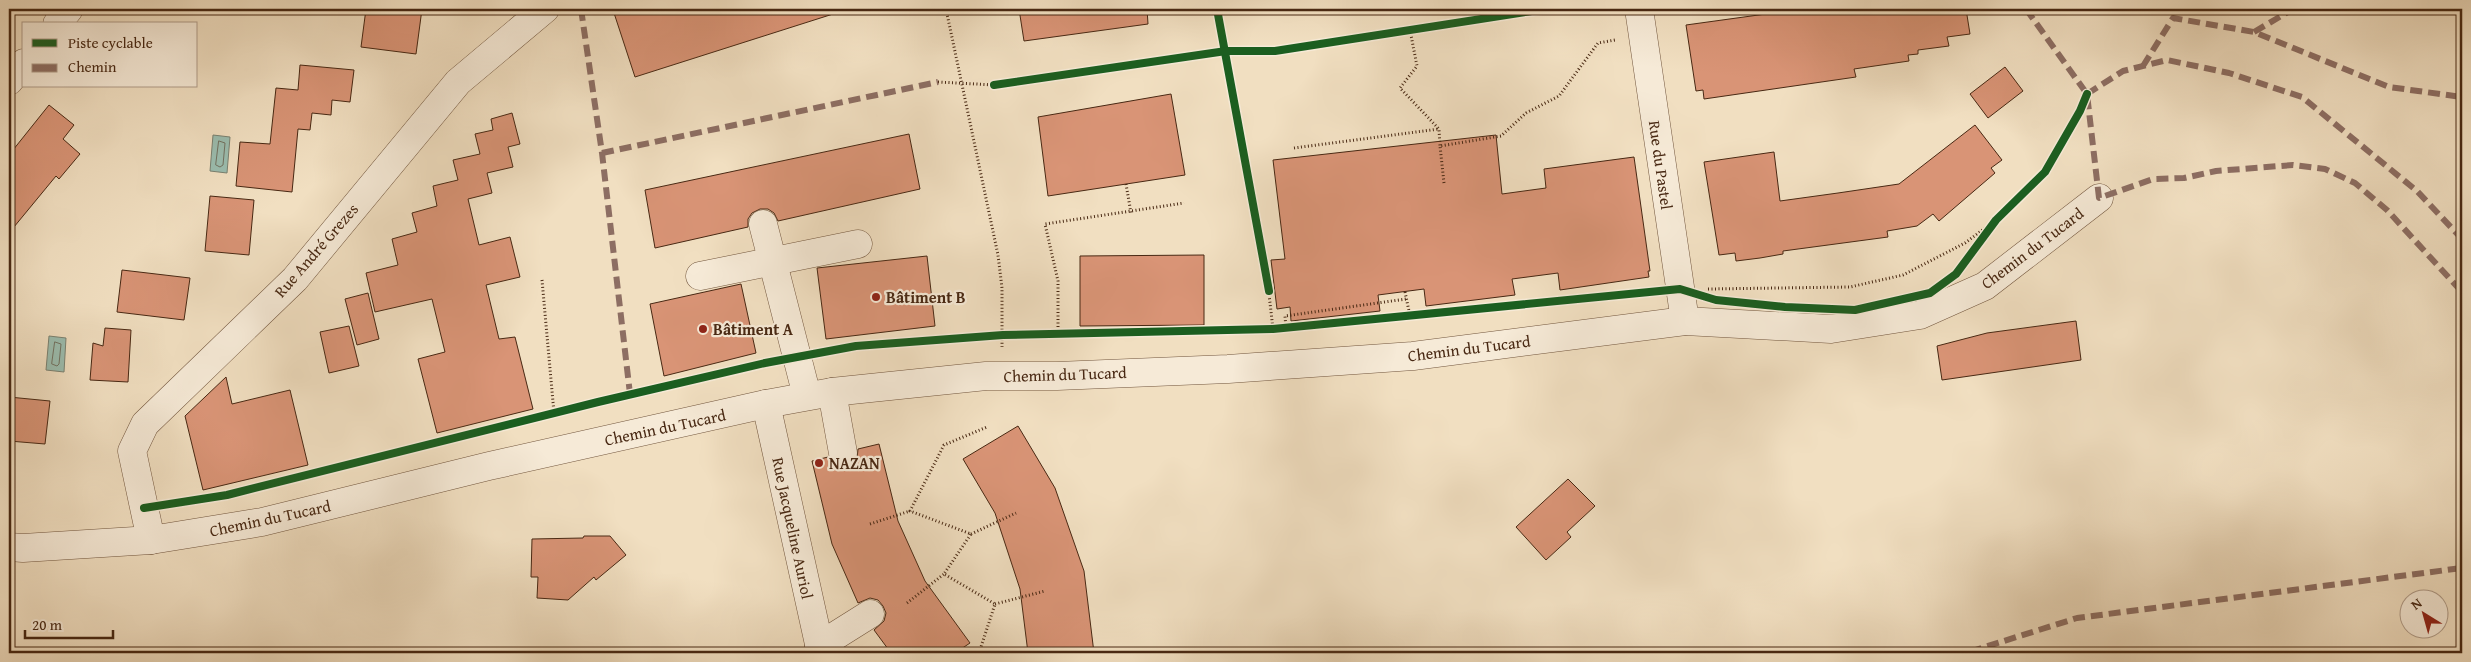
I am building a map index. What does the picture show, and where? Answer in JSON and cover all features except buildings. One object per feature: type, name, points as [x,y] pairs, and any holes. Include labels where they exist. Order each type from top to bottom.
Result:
[{"type":"street","points":[[59,22],[70,9]]},
{"type":"street","name":"Rue André Grezes","points":[[151,540],[132,451],[145,424],[295,279],[458,82],[545,9]]},
{"type":"street","name":"Rue du Pastel","points":[[1639,9],[1685,321]]},
{"type":"street","points":[[9,81],[22,65]]},
{"type":"street","name":"Chemin du Tucard","points":[[9,547],[23,548],[151,540],[262,522],[489,466],[766,404],[819,394],[986,376],[1057,376],[1228,368],[1413,356],[1685,321],[1831,328],[1920,315],[1985,286],[2099,198]]},
{"type":"street","points":[[762,224],[771,261],[819,394],[843,453]]},
{"type":"street","points":[[700,276],[858,244]]},
{"type":"street","name":"Rue Jacqueline Auriol","points":[[766,404],[820,650]]},
{"type":"street","points":[[820,650],[870,614]]},
{"type":"path","points":[[946,9],[998,255],[1002,288],[1003,335]]},
{"type":"path","points":[[1218,9],[1267,277],[1273,329]]},
{"type":"path","points":[[938,82],[994,85],[1226,50],[1276,51],[1545,9]]},
{"type":"path","points":[[1410,30],[1417,66],[1400,88],[1439,129],[1444,183]]},
{"type":"path","points":[[1440,146],[1501,136],[1526,113],[1559,96],[1598,43],[1643,36]]},
{"type":"path","points":[[1680,289],[1804,288],[1859,285],[1903,275],[1965,243],[1996,220],[2045,172],[2080,111],[2087,94]]},
{"type":"path","points":[[1294,148],[1439,129]]},
{"type":"path","points":[[1126,184],[1132,213]]},
{"type":"path","points":[[1058,334],[1058,281],[1046,224],[1132,213],[1184,203]]},
{"type":"path","points":[[1979,243],[1996,220]]},
{"type":"path","points":[[542,280],[554,413]]},
{"type":"path","points":[[1405,292],[1410,316]]},
{"type":"path","points":[[1286,328],[1285,316],[1406,299]]},
{"type":"path","points":[[1400,317],[1419,315]]},
{"type":"path","points":[[1264,329],[1294,327]]},
{"type":"path","points":[[1049,334],[1067,334]]},
{"type":"path","points":[[993,336],[1012,335]]},
{"type":"path","points":[[544,416],[563,411]]},
{"type":"path","points":[[910,511],[944,445],[987,426]]},
{"type":"path","points":[[870,524],[910,511],[970,534]]},
{"type":"path","points":[[907,603],[944,574],[970,534],[1016,513]]},
{"type":"path","points":[[944,574],[995,604],[1045,591]]},
{"type":"path","points":[[979,653],[995,604]]},
{"type":"water","points":[[213,135],[230,137],[227,173],[210,171]]},
{"type":"water","points":[[49,336],[66,338],[64,372],[46,370]]},
{"type":"marked path","points":[[581,9],[602,153],[630,394]]},
{"type":"marked path","points":[[2026,9],[2087,94],[2099,198],[2153,179],[2184,178],[2216,171],[2293,165],[2325,169],[2355,183],[2387,210],[2462,292]]},
{"type":"marked path","points":[[2254,32],[2293,9]]},
{"type":"marked path","points":[[2143,66],[2173,18],[2254,32],[2389,87],[2462,97]]},
{"type":"marked path","points":[[2087,94],[2123,71],[2167,60],[2229,73],[2302,97],[2417,191],[2462,239]]},
{"type":"marked path","points":[[602,153],[938,82]]},
{"type":"marked path","points":[[1972,653],[1972,651],[2077,618],[2462,568]]},
{"type":"cycle path","points":[[1217,9],[1269,291]]},
{"type":"cycle path","points":[[994,85],[1226,51],[1275,51],[1545,9]]},
{"type":"cycle path","points":[[144,508],[227,495],[598,402],[765,363],[856,346],[1003,335],[1273,329],[1680,289],[1716,300],[1785,307],[1855,310],[1930,293],[1956,274],[1996,220],[2045,172],[2080,111],[2087,94]]},
{"type":"place","name":"Bâtiment B","points":[[876,297]]},
{"type":"place","name":"Bâtiment A","points":[[703,329]]},
{"type":"place","name":"NAZAN","points":[[819,463]]}]
